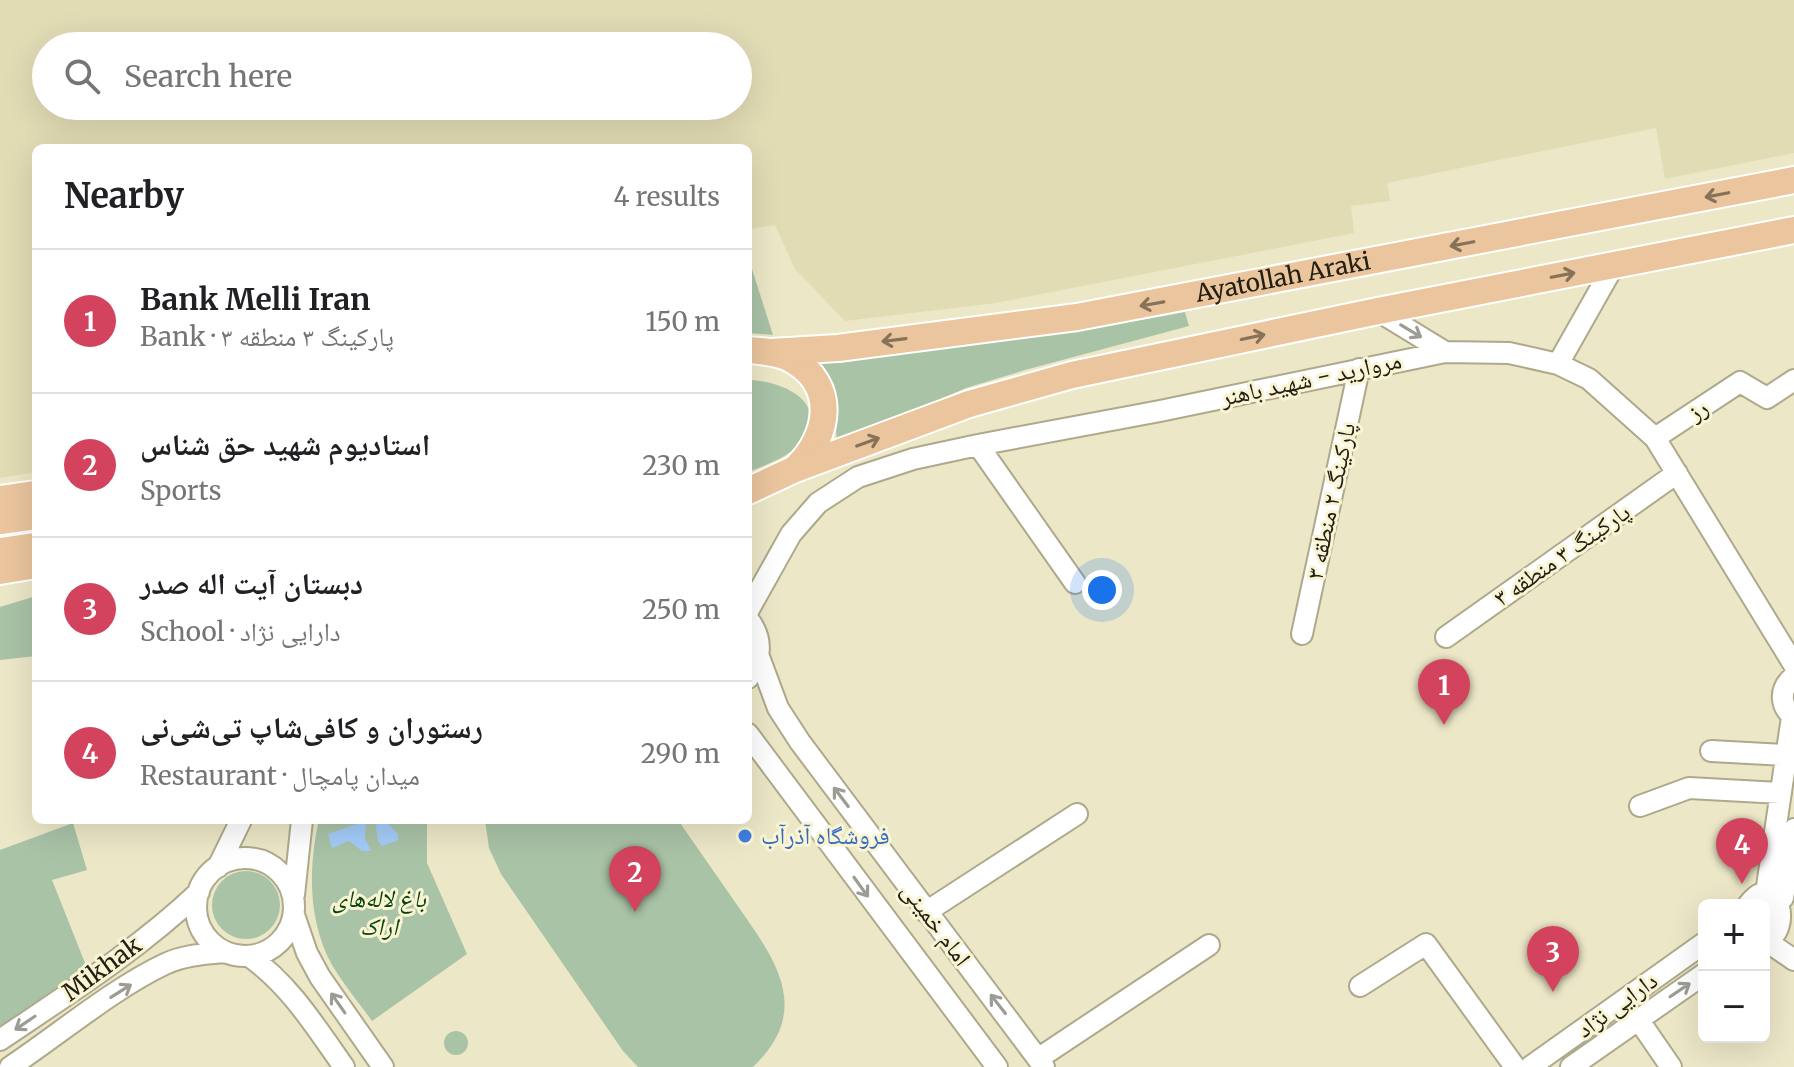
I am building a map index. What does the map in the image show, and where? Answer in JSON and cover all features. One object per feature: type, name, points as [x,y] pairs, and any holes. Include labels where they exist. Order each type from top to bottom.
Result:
[{"type":"main road","name":"Ayatollah Araki","points":[[759,351],[838,348],[1077,317],[1794,180]]},
{"type":"main road","points":[[752,489],[795,469],[969,404],[1072,375],[1378,311],[1794,230]]},
{"type":"main road","points":[[759,351],[789,358],[799,364],[816,381],[820,392],[824,423],[817,442],[795,469]]},
{"type":"main road","points":[[0,499],[32,495]]},
{"type":"main road","points":[[0,521],[32,517]]},
{"type":"main road","points":[[0,551],[32,547]]},
{"type":"main road","points":[[0,571],[32,566]]},
{"type":"street","points":[[1558,364],[1614,265]]},
{"type":"street","points":[[1378,311],[1445,352]]},
{"type":"street","name":"مروارید - شهید باهنر","points":[[752,604],[791,534],[818,503],[858,477],[913,459],[978,445],[1445,352],[1509,353],[1558,364],[1589,379],[1655,438],[1794,665]]},
{"type":"street","name":"پارکینگ ۲ منطقه ۳","points":[[1302,634],[1359,369]]},
{"type":"street","name":"رز","points":[[1655,438],[1740,382],[1767,398],[1794,380]]},
{"type":"street","points":[[978,445],[1075,583]]},
{"type":"street","name":"پارکینگ ۳ منطقه ۳","points":[[1446,637],[1677,473]]},
{"type":"street","name":"امام خمینی","points":[[752,626],[757,634],[759,657],[778,708],[792,730],[926,912],[1042,1062]]},
{"type":"street","points":[[752,670],[759,657]]},
{"type":"street","points":[[1770,939],[1781,936],[1790,925],[1784,907],[1781,793],[1793,717],[1783,705],[1782,697],[1787,683],[1794,676]]},
{"type":"street","name":"امام خمینی","points":[[752,739],[997,1067]]},
{"type":"street","points":[[1711,751],[1786,755]]},
{"type":"street","points":[[1640,806],[1689,788],[1781,793]]},
{"type":"street","points":[[926,912],[1077,814]]},
{"type":"street","points":[[218,867],[239,824]]},
{"type":"street","points":[[302,824],[294,907],[288,930],[279,943],[265,952],[249,956],[226,952],[213,945],[198,921],[196,906],[199,892],[206,878],[218,867],[233,860],[264,862],[283,877],[294,907],[307,953],[320,977],[383,1067]]},
{"type":"street","points":[[1784,907],[1794,829]]},
{"type":"street","name":"Mikhak","points":[[0,1040],[131,949],[171,919],[199,892]]},
{"type":"street","points":[[1770,943],[1794,960]]},
{"type":"street","points":[[1360,986],[1426,944],[1515,1067]]},
{"type":"street","points":[[1042,1062],[1209,945]]},
{"type":"street","name":"دارایی نژاد","points":[[1530,1067],[1698,947]]},
{"type":"street","name":"Mikhak","points":[[10,1067],[110,998],[166,964],[189,956],[226,952]]},
{"type":"street","points":[[249,956],[273,973],[293,995],[344,1067]]},
{"type":"street","name":"دارایی نژاد","points":[[1571,1067],[1698,978]]},
{"type":"street","points":[[1638,1019],[1671,1067]]},
{"type":"shaded area","points":[[0,0],[1794,0],[1794,153],[1665,179],[1656,128],[1387,183],[1390,201],[1351,206],[1354,233],[996,303],[845,321],[795,269],[775,225],[752,228],[752,144],[32,144],[32,473],[0,478]]},
{"type":"green space","points":[[752,269],[773,335],[752,333]]},
{"type":"green space","points":[[1185,312],[1189,326],[966,388],[837,444],[834,398],[813,364],[1091,329]]},
{"type":"green space","points":[[752,380],[783,387],[794,393],[809,410],[811,421],[807,434],[796,448],[752,470]]},
{"type":"green space","points":[[32,597],[32,656],[0,660],[0,607]]},
{"type":"green space","points":[[73,824],[87,870],[52,880],[87,968],[0,1029],[0,850]]},
{"type":"green space","name":"باغ لاله‌های اراک","points":[[318,824],[427,824],[427,863],[467,954],[372,1021],[332,965],[318,931],[312,894]]},
{"type":"green space","points":[[486,824],[681,824],[774,963],[782,983],[785,1003],[782,1024],[772,1045],[753,1067],[638,1067],[623,1051],[501,874],[489,848]]},
{"type":"green space","points":[[239,871],[253,871],[265,876],[275,886],[280,905],[275,924],[265,934],[253,939],[239,939],[227,934],[217,924],[212,912],[212,898],[217,886],[227,876]]},
{"type":"green space","points":[[456,1031],[465,1034],[468,1043],[465,1052],[456,1055],[447,1052],[444,1043],[447,1034]]},
{"type":"water","points":[[366,824],[365,838],[371,851],[362,851],[349,841],[332,848],[328,834]]},
{"type":"water","points":[[376,824],[389,824],[398,834],[398,840],[382,846],[378,841]]},
{"type":"place","name":"Bank Melli Iran","points":[[1444,725]]},
{"type":"place","name":"فروشگاه آذرآب","points":[[745,836]]},
{"type":"place","name":"رستوران و کافی‌شاپ تی‌شی‌نی","points":[[1742,884]]},
{"type":"place","name":"استادیوم شهید حق شناس","points":[[635,912]]},
{"type":"place","name":"دبستان آیت اله صدر","points":[[1553,992]]}]
